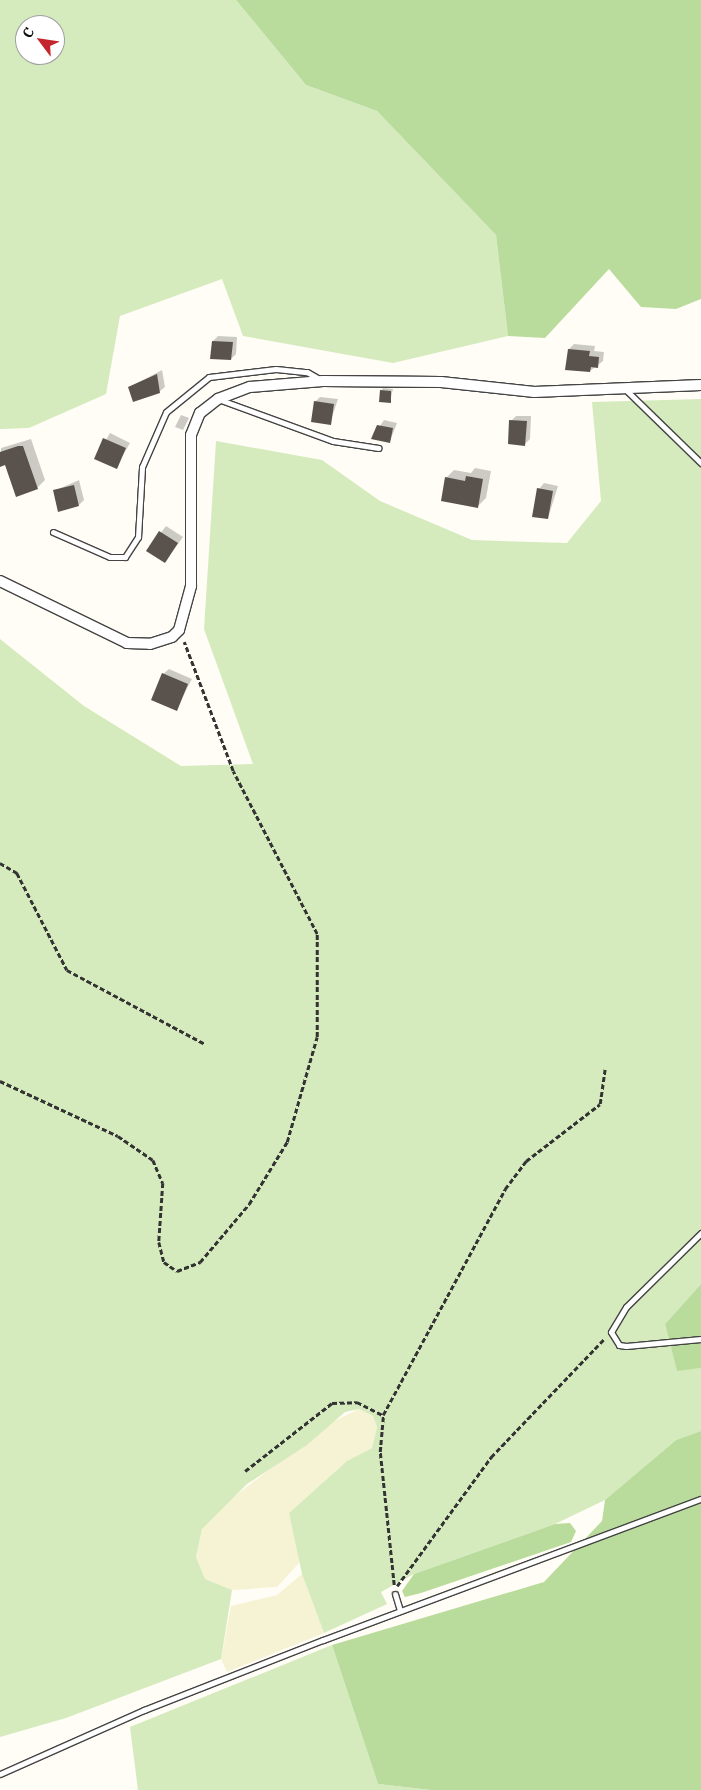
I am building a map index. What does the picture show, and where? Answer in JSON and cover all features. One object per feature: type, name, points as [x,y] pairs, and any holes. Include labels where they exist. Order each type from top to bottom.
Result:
[{"type":"street","points":[[0,581],[90,629],[127,643],[150,644],[179,630],[191,586],[191,435],[200,413],[218,399],[250,387],[323,381],[441,382],[534,392],[626,390],[701,385]]},
{"type":"lane","points":[[53,532],[110,557],[124,557],[132,551],[138,536],[142,467],[154,435],[166,412],[209,377],[276,369],[307,372],[323,381]]},
{"type":"lane","points":[[626,390],[701,463]]},
{"type":"lane","points":[[218,399],[333,440],[378,448]]},
{"type":"lane","points":[[701,1233],[626,1307],[611,1332],[619,1345],[626,1346],[701,1339]]},
{"type":"lane","points":[[0,1774],[144,1710],[400,1610],[701,1499]]},
{"type":"lane","points":[[395,1594],[400,1610]]},
{"type":"path","points":[[0,1082],[118,1136],[153,1160],[163,1183],[160,1242],[164,1262],[178,1271],[200,1262],[249,1204],[275,1166],[300,1108],[317,1037],[318,934],[233,771],[179,630]]},
{"type":"path","points":[[0,863],[18,873],[68,970],[205,1044]]},
{"type":"path","points":[[395,1594],[380,1452],[383,1415],[505,1190],[526,1161],[600,1104],[605,1068]]},
{"type":"path","points":[[395,1594],[401,1578],[491,1456],[611,1332]]},
{"type":"path","points":[[245,1471],[332,1403],[357,1402],[383,1415]]},
{"type":"shaded area","points":[[359,1409],[373,1416],[377,1427],[372,1448],[347,1461],[289,1513],[301,1561],[277,1587],[232,1590],[205,1579],[196,1557],[202,1529],[222,1506],[330,1423]]},
{"type":"shaded area","points":[[302,1574],[324,1633],[227,1672],[221,1659],[231,1606],[277,1595]]},
{"type":"green space","points":[[0,0],[236,0],[306,85],[377,111],[496,235],[508,336],[393,363],[243,336],[222,279],[120,316],[106,394],[29,428],[0,429]]},
{"type":"green space","points":[[236,0],[701,0],[701,299],[676,309],[641,307],[609,269],[545,338],[508,336],[496,235],[377,111],[306,85]]},
{"type":"green space","points":[[701,399],[701,1284],[665,1324],[677,1370],[701,1368],[701,1431],[676,1440],[605,1500],[555,1524],[414,1574],[381,1592],[387,1604],[324,1633],[302,1574],[289,1513],[347,1461],[372,1448],[377,1427],[373,1416],[359,1409],[345,1412],[307,1445],[247,1484],[202,1529],[196,1557],[205,1579],[232,1590],[221,1659],[66,1718],[0,1737],[0,639],[84,706],[181,766],[253,764],[204,629],[216,441],[322,460],[380,501],[472,540],[567,543],[601,501],[592,402]]},
{"type":"green space","points":[[701,1284],[701,1368],[677,1371],[665,1324]]},
{"type":"green space","points":[[701,1431],[701,1790],[431,1790],[378,1784],[332,1645],[544,1582],[602,1521],[605,1500],[676,1440]]},
{"type":"green space","points":[[570,1523],[576,1531],[571,1542],[421,1593],[405,1597],[402,1591],[414,1574],[555,1524]]},
{"type":"green space","points":[[332,1645],[378,1784],[431,1790],[138,1790],[130,1727]]},
{"type":"building","points":[[212,341],[233,342],[231,360],[210,359]]},
{"type":"building","points":[[568,349],[590,351],[589,356],[599,357],[598,368],[591,367],[590,372],[565,370]]},
{"type":"building","points":[[157,374],[160,393],[133,402],[128,387]]},
{"type":"building","points":[[380,390],[391,391],[391,403],[379,402]]},
{"type":"building","points":[[314,401],[334,404],[331,425],[311,422]]},
{"type":"building","points":[[509,420],[527,421],[525,446],[508,444]]},
{"type":"building","points":[[377,425],[393,428],[390,443],[371,439]]},
{"type":"building","points":[[103,438],[126,448],[117,469],[94,459]]},
{"type":"building","points":[[23,446],[38,489],[16,497],[5,465],[0,467],[0,452]]},
{"type":"building","points":[[466,476],[483,479],[478,508],[441,501],[445,477],[465,481]]},
{"type":"building","points":[[74,485],[79,506],[58,512],[53,490]]},
{"type":"building","points":[[537,488],[553,491],[548,519],[532,517]]},
{"type":"building","points":[[159,531],[178,543],[165,563],[146,551]]},
{"type":"building","points":[[162,673],[188,684],[177,711],[151,700]]}]
